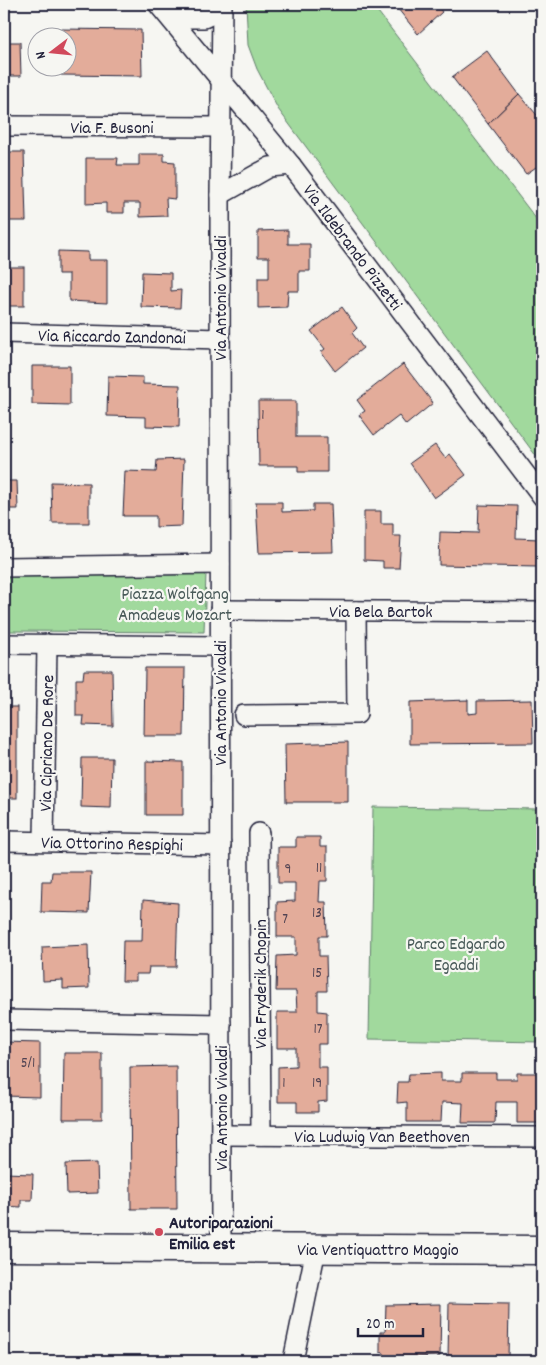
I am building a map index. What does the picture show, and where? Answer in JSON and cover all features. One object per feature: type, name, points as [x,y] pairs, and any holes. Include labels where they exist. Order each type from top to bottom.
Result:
[{"type":"street","points":[[159,4],[184,18],[204,18],[221,7]]},
{"type":"street","name":"Via Ildebrando Pizzetti","points":[[159,4],[291,165],[542,496]]},
{"type":"street","name":"Via Antonio Vivaldi","points":[[221,7],[221,1249]]},
{"type":"street","name":"Via F. Busoni","points":[[4,126],[220,127]]},
{"type":"street","points":[[220,195],[270,167],[291,165]]},
{"type":"street","name":"Via Riccardo Zandonai","points":[[4,334],[220,339]]},
{"type":"street","points":[[4,567],[220,564]]},
{"type":"street","name":"Via Bela Bartok","points":[[220,610],[542,612]]},
{"type":"street","points":[[244,715],[357,714],[356,611]]},
{"type":"street","points":[[4,644],[220,646]]},
{"type":"street","name":"Via Cipriano De Rore","points":[[44,841],[47,644]]},
{"type":"street","name":"Via Fryderik Chopin","points":[[259,834],[261,1135]]},
{"type":"street","name":"Via Ottorino Respighi","points":[[4,840],[221,845]]},
{"type":"street","points":[[4,1020],[221,1024]]},
{"type":"street","name":"Via Ludwig Van Beethoven","points":[[221,1135],[542,1137]]},
{"type":"street","name":"Via Ventiquattro Maggio","points":[[4,1247],[542,1250]]},
{"type":"street","points":[[293,1361],[316,1249]]},
{"type":"green space","points":[[246,4],[372,4],[537,220],[542,216],[542,464],[278,109],[257,69],[248,45]]},
{"type":"green space","name":"Piazza Wolfgang Amadeus Mozart","points":[[206,573],[204,632],[4,631],[4,575]]},
{"type":"green space","name":"Parco Edgardo Egaddi","points":[[373,807],[542,809],[542,1042],[369,1039]]},
{"type":"building","points":[[394,4],[436,4],[442,12],[418,34]]},
{"type":"building","points":[[78,29],[141,30],[142,76],[78,75]]},
{"type":"building","points":[[4,42],[20,42],[21,76],[4,76]]},
{"type":"building","points":[[487,51],[519,94],[488,124],[452,77]]},
{"type":"building","points":[[519,94],[542,121],[542,163],[526,174],[488,124]]},
{"type":"building","points":[[4,152],[24,152],[26,221],[4,221]]},
{"type":"building","points":[[139,154],[164,154],[164,161],[175,162],[175,199],[166,198],[167,216],[140,217],[140,203],[124,203],[124,213],[106,213],[106,203],[86,204],[86,158],[118,158],[117,165],[139,165]]},
{"type":"building","points":[[288,230],[288,244],[310,244],[310,271],[299,271],[299,291],[288,291],[287,307],[258,308],[258,278],[269,278],[269,257],[258,257],[258,231]]},
{"type":"building","points":[[58,251],[88,252],[88,260],[107,260],[107,303],[69,301],[69,274],[58,274]]},
{"type":"building","points":[[4,267],[24,267],[24,306],[4,306]]},
{"type":"building","points":[[142,272],[171,273],[171,291],[181,290],[180,308],[141,307]]},
{"type":"building","points":[[342,307],[357,328],[352,333],[363,348],[335,371],[321,352],[325,349],[311,331]]},
{"type":"building","points":[[403,364],[433,403],[406,425],[399,416],[374,435],[359,415],[365,411],[357,400]]},
{"type":"building","points":[[32,366],[70,366],[70,405],[32,404]]},
{"type":"building","points":[[108,376],[143,377],[143,384],[180,385],[179,427],[146,426],[146,417],[107,416]]},
{"type":"building","points":[[258,401],[296,401],[296,437],[327,437],[327,472],[298,472],[298,466],[259,466]]},
{"type":"building","points":[[435,445],[445,458],[450,454],[466,475],[434,498],[410,463]]},
{"type":"building","points":[[4,458],[8,458],[8,481],[17,481],[18,509],[4,509]]},
{"type":"building","points":[[184,459],[182,526],[156,527],[156,516],[123,516],[125,471],[156,472],[157,460]]},
{"type":"building","points":[[51,482],[89,483],[89,523],[52,523]]},
{"type":"building","points":[[256,502],[282,502],[282,512],[313,511],[313,504],[331,504],[333,552],[259,553]]},
{"type":"building","points":[[479,505],[517,506],[516,538],[539,539],[538,567],[439,565],[440,532],[478,533]]},
{"type":"building","points":[[364,511],[381,511],[381,524],[393,524],[393,536],[401,536],[399,568],[383,568],[383,561],[364,560]]},
{"type":"building","points":[[145,668],[185,668],[184,736],[144,736]]},
{"type":"building","points":[[84,670],[112,670],[113,726],[83,725],[84,716],[76,716],[76,679],[83,679]]},
{"type":"building","points":[[468,700],[468,714],[477,713],[477,701],[532,700],[533,743],[410,744],[410,702]]},
{"type":"building","points":[[4,707],[17,707],[17,798],[4,798]]},
{"type":"building","points":[[348,742],[348,802],[286,802],[285,744]]},
{"type":"building","points":[[82,758],[112,758],[111,808],[81,807]]},
{"type":"building","points":[[146,761],[183,762],[183,815],[146,815]]},
{"type":"building","points":[[296,837],[320,837],[320,847],[327,847],[327,881],[320,881],[319,902],[326,902],[327,936],[319,936],[319,956],[326,956],[327,991],[318,991],[318,1011],[327,1012],[327,1044],[318,1044],[318,1067],[327,1067],[327,1101],[318,1102],[318,1112],[297,1112],[297,1102],[278,1102],[278,1067],[296,1066],[296,1048],[277,1048],[277,1012],[297,1012],[296,991],[276,991],[277,956],[296,955],[296,937],[277,937],[277,902],[295,901],[295,883],[278,883],[278,847],[296,847]]},
{"type":"building","points":[[52,872],[91,872],[89,913],[41,912],[42,881],[51,881]]},
{"type":"building","points":[[4,893],[8,893],[7,916],[4,916]]},
{"type":"building","points":[[143,900],[178,903],[176,967],[149,967],[148,974],[136,974],[136,981],[122,981],[123,941],[142,941]]},
{"type":"building","points":[[88,945],[89,988],[63,989],[63,980],[43,981],[42,947]]},
{"type":"building","points":[[4,1042],[40,1043],[40,1097],[4,1096]]},
{"type":"building","points":[[64,1053],[102,1053],[102,1119],[63,1119]]},
{"type":"building","points":[[176,1066],[177,1209],[131,1209],[130,1067]]},
{"type":"building","points":[[441,1073],[441,1081],[462,1081],[462,1073],[496,1073],[496,1079],[517,1079],[517,1073],[542,1073],[542,1123],[517,1123],[517,1102],[496,1102],[495,1123],[462,1123],[463,1103],[442,1102],[441,1122],[407,1122],[407,1102],[397,1103],[398,1082],[408,1082],[409,1074]]},
{"type":"building","points":[[97,1163],[98,1193],[67,1194],[66,1164]]},
{"type":"building","points":[[4,1173],[33,1174],[32,1200],[21,1200],[21,1207],[4,1206]]},
{"type":"building","points":[[449,1303],[509,1304],[508,1359],[448,1358]]},
{"type":"building","points":[[441,1304],[440,1356],[384,1358],[384,1353],[380,1352],[380,1332],[385,1332],[386,1305]]},
{"type":"place","name":"Autoriparazioni Emilia est","points":[[159,1232]]}]
